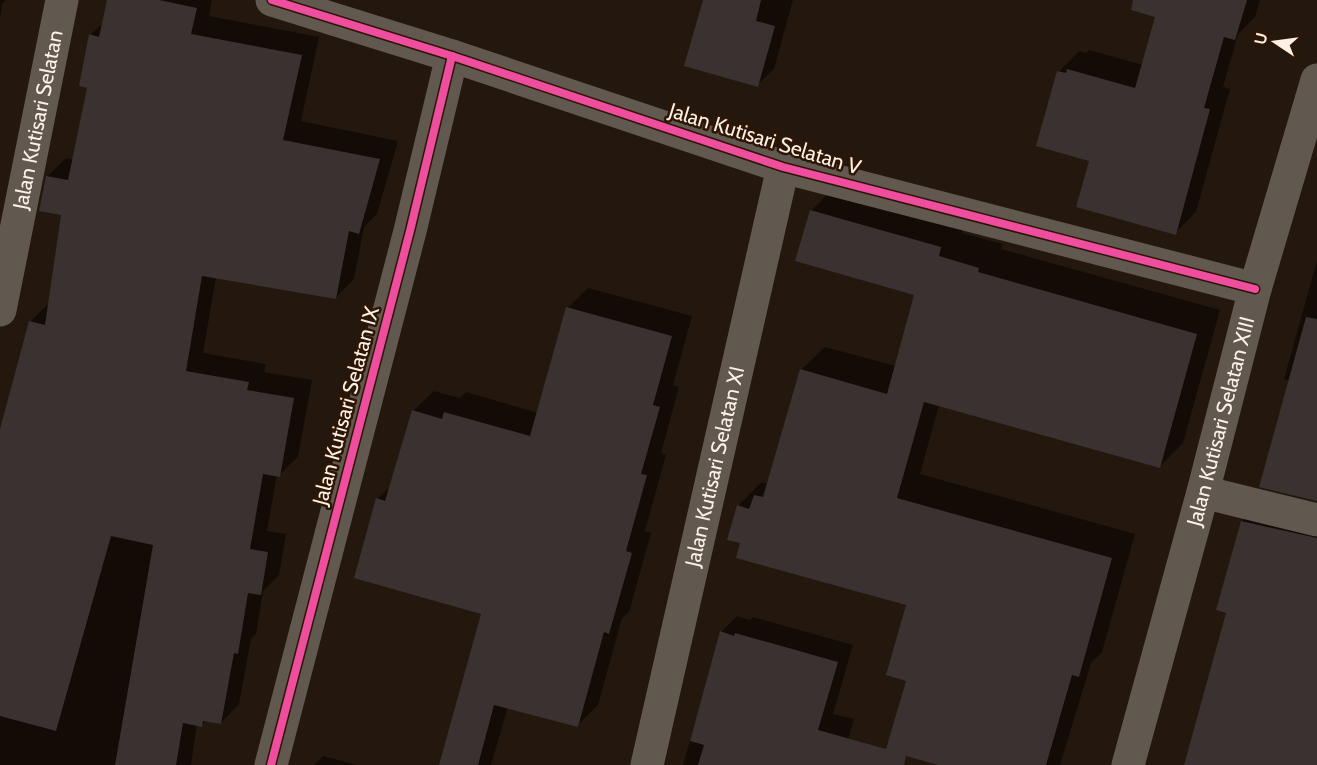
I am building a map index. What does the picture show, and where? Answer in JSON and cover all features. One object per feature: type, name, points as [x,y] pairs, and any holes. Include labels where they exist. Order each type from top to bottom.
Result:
[{"type":"street","name":"Jalan Kutisari Selatan","points":[[0,310],[62,0]]},
{"type":"street","name":"Jalan Kutisari Selatan V","points":[[272,0],[452,56],[783,167],[1255,289]]},
{"type":"street","name":"Jalan Kutisari Selatan IX","points":[[271,765],[410,231],[452,56]]},
{"type":"street","name":"Jalan Kutisari Selatan XIII","points":[[1128,765],[1203,492],[1255,289],[1317,80]]},
{"type":"street","name":"Jalan Kutisari Selatan XI","points":[[647,765],[783,167]]},
{"type":"street","points":[[1203,492],[1317,520]]},
{"type":"building","points":[[107,0],[159,0],[197,8],[191,34],[302,55],[283,140],[380,159],[359,234],[349,231],[336,299],[202,276],[186,371],[249,382],[247,390],[294,398],[280,477],[263,474],[250,549],[268,552],[261,595],[248,593],[238,654],[234,653],[221,724],[203,721],[202,727],[183,723],[176,765],[115,765],[153,545],[111,536],[56,731],[0,716],[0,429],[29,321],[45,325],[61,215],[39,211],[46,176],[68,180],[87,88],[79,86],[89,34],[99,37]]},
{"type":"building","points":[[703,0],[761,0],[756,21],[775,26],[758,87],[684,66]]},
{"type":"building","points":[[1133,0],[1247,0],[1235,40],[1224,37],[1204,108],[1210,109],[1176,235],[1076,207],[1089,161],[1036,146],[1057,71],[1066,73],[1067,69],[1135,88],[1155,17],[1131,10]]},
{"type":"building","points":[[810,210],[941,247],[939,256],[979,268],[978,272],[1197,334],[1160,468],[924,402],[897,498],[1112,558],[1079,677],[1072,675],[1046,765],[938,765],[906,756],[904,765],[698,765],[704,745],[690,741],[720,631],[734,636],[735,633],[838,662],[818,730],[886,749],[906,681],[886,675],[906,605],[736,558],[740,543],[727,540],[737,505],[749,509],[754,495],[763,497],[800,369],[887,394],[914,295],[795,261]]},
{"type":"building","points":[[566,307],[672,336],[653,405],[660,407],[641,474],[647,475],[626,551],[632,553],[609,634],[604,632],[578,727],[494,705],[478,765],[439,765],[481,614],[354,578],[376,498],[385,501],[412,410],[442,419],[444,412],[530,436]]},
{"type":"building","points":[[1306,317],[1317,319],[1317,501],[1259,487]]},
{"type":"building","points":[[1241,521],[1317,538],[1317,765],[1184,765],[1226,613],[1216,610]]},
{"type":"cycle path","points":[[272,0],[452,56],[783,167],[1255,289]]},
{"type":"cycle path","points":[[271,765],[410,231],[452,56]]}]
